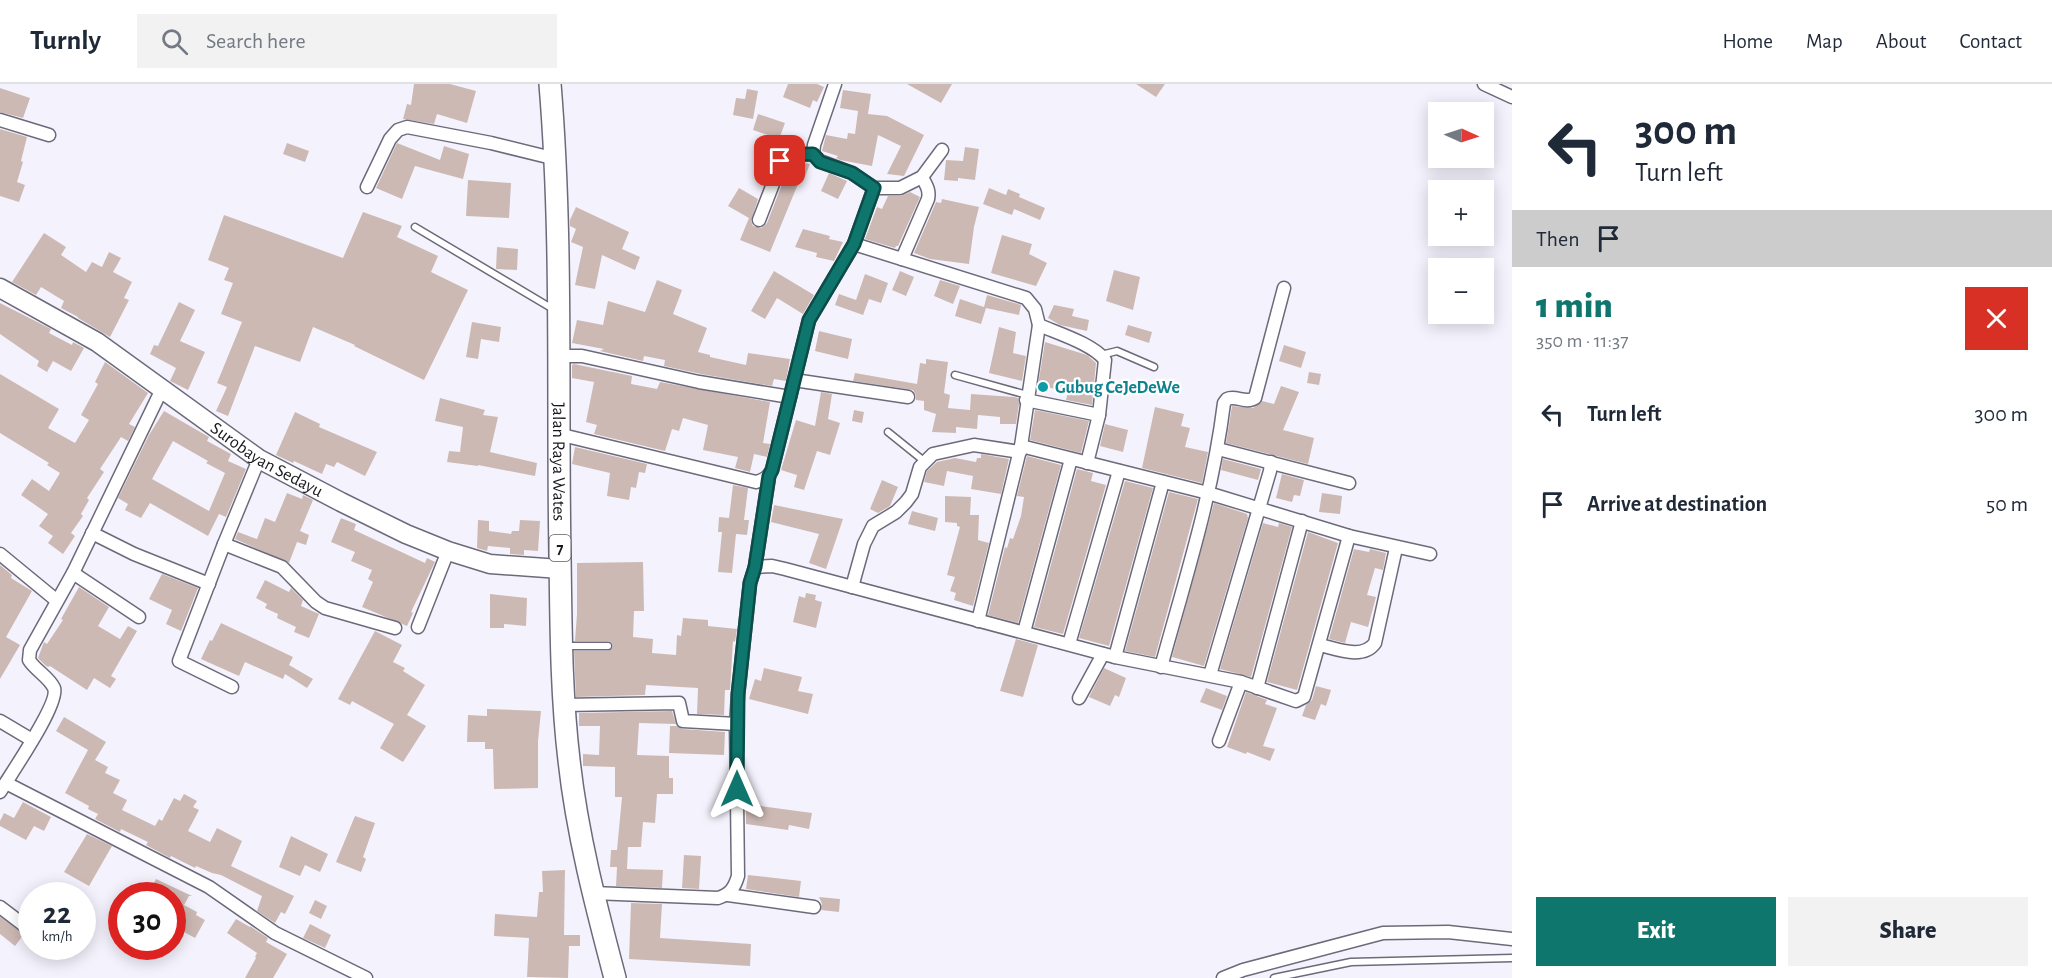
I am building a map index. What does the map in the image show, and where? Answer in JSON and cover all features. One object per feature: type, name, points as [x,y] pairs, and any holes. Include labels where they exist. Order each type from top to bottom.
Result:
[{"type":"highway","name":"Jalan Raya Wates","points":[[550,84],[556,159],[561,646],[564,705],[568,760],[579,831],[615,978]]},
{"type":"main road","name":"Surobayan Sedayu","points":[[0,288],[97,342],[259,459],[406,534],[448,551],[490,564],[560,569]]},
{"type":"street","points":[[835,84],[814,145],[813,154],[820,162],[852,173],[874,188],[900,188],[922,177],[942,150]]},
{"type":"street","points":[[1484,84],[1512,97]]},
{"type":"street","points":[[0,120],[49,135]]},
{"type":"street","points":[[367,187],[390,139],[398,130],[407,127],[491,143],[556,159]]},
{"type":"street","points":[[759,220],[783,158],[791,154],[813,154]]},
{"type":"street","points":[[902,259],[928,199],[929,193],[922,177]]},
{"type":"street","points":[[728,895],[734,888],[738,876],[736,724],[749,594],[769,476],[805,333],[814,309],[854,244],[874,188]]},
{"type":"street","points":[[854,244],[1026,298],[1035,309],[1039,326],[1020,449],[978,621]]},
{"type":"street","points":[[1161,667],[1208,494],[1227,399],[1249,401],[1255,398],[1284,288]]},
{"type":"street","points":[[1039,326],[1070,338],[1101,355],[1104,360],[1099,416],[1087,463]]},
{"type":"street","points":[[559,356],[582,356],[699,382],[790,396]]},
{"type":"street","points":[[794,380],[908,397]]},
{"type":"street","points":[[162,388],[73,573],[28,654],[31,664],[52,685],[55,691],[53,702],[3,788],[209,887],[275,933],[366,978]]},
{"type":"street","points":[[1027,398],[1099,416]]},
{"type":"street","points":[[558,434],[756,482],[769,476]]},
{"type":"street","points":[[852,586],[868,534],[873,526],[896,512],[906,502],[912,494],[924,461],[933,454],[974,445],[1020,449],[1071,459],[1259,508],[1349,536],[1430,554]]},
{"type":"street","points":[[1218,449],[1349,483]]},
{"type":"street","points":[[232,687],[179,661],[259,459]]},
{"type":"street","points":[[1024,632],[1071,459]]},
{"type":"street","points":[[1210,675],[1271,462]]},
{"type":"street","points":[[1069,644],[1119,471]]},
{"type":"street","points":[[1079,698],[1109,656],[1163,482]]},
{"type":"street","points":[[1257,687],[1302,521]]},
{"type":"street","points":[[92,533],[134,554],[209,584]]},
{"type":"street","points":[[755,567],[772,566],[1109,656],[1240,682],[1296,701],[1302,699],[1320,645],[1349,536]]},
{"type":"street","points":[[224,544],[282,567],[316,602],[325,608],[395,628]]},
{"type":"street","points":[[1320,645],[1362,652],[1372,647],[1375,643],[1396,548]]},
{"type":"street","points":[[418,627],[448,551]]},
{"type":"street","points":[[0,554],[56,600]]},
{"type":"street","points":[[73,573],[139,617]]},
{"type":"street","points":[[1219,741],[1240,682]]},
{"type":"street","points":[[564,705],[679,703],[683,721],[736,724]]},
{"type":"street","points":[[0,721],[32,741]]},
{"type":"street","points":[[593,893],[718,898],[728,895],[814,907]]},
{"type":"street","points":[[0,907],[18,921]]},
{"type":"street","points":[[1223,978],[1243,970],[1383,933],[1448,932],[1512,939]]},
{"type":"lane","points":[[415,227],[559,313]]},
{"type":"lane","points":[[1101,355],[1117,351],[1154,367]]},
{"type":"lane","points":[[955,375],[1027,398]]},
{"type":"lane","points":[[888,432],[924,461]]},
{"type":"lane","points":[[561,646],[608,646]]},
{"type":"lane","points":[[1274,978],[1351,962],[1512,958]]},
{"type":"building","points":[[414,84],[450,84],[476,91],[467,123],[437,114],[434,124],[403,119],[407,104],[411,105]]},
{"type":"building","points":[[788,84],[817,84],[824,87],[817,102],[813,100],[810,108],[783,97]]},
{"type":"building","points":[[907,84],[952,84],[941,103]]},
{"type":"building","points":[[1136,84],[1165,84],[1156,97]]},
{"type":"building","points":[[0,88],[30,98],[23,118],[0,112]]},
{"type":"building","points":[[747,89],[758,91],[753,119],[733,115],[736,98],[745,99]]},
{"type":"building","points":[[843,90],[871,94],[868,114],[887,116],[924,135],[904,176],[887,174],[901,146],[878,135],[872,166],[840,160],[836,158],[838,156],[822,151],[826,135],[847,139],[848,133],[855,134],[858,111],[840,108]]},
{"type":"building","points":[[758,114],[785,123],[779,139],[753,130]]},
{"type":"building","points":[[0,129],[27,137],[17,182],[25,185],[19,202],[0,196]]},
{"type":"building","points":[[287,143],[309,151],[305,162],[283,154]]},
{"type":"building","points":[[397,143],[440,160],[444,146],[469,154],[463,179],[415,166],[402,199],[376,188]]},
{"type":"building","points":[[965,147],[979,149],[975,180],[958,178],[958,181],[944,180],[946,160],[963,161]]},
{"type":"building","points":[[799,162],[810,164],[803,181],[800,179],[770,252],[740,240],[749,218],[728,206],[739,188],[758,199],[751,221],[753,226],[761,228],[767,223],[790,164],[797,166]]},
{"type":"building","points":[[829,173],[847,181],[838,199],[821,191]]},
{"type":"building","points":[[468,180],[511,183],[509,218],[466,216]]},
{"type":"building","points":[[989,188],[1006,195],[1008,189],[1020,194],[1019,197],[1045,208],[1040,220],[1014,209],[1012,215],[983,204]]},
{"type":"building","points":[[910,192],[920,197],[898,246],[895,248],[865,239],[877,207],[882,209],[888,196],[901,196]]},
{"type":"building","points":[[942,199],[979,207],[969,264],[930,259],[914,253],[936,202],[941,203]]},
{"type":"building","points":[[576,207],[629,232],[622,249],[640,257],[635,270],[602,255],[595,289],[575,285],[583,247],[571,242],[576,229],[570,226],[570,220]]},
{"type":"building","points":[[363,212],[402,226],[397,237],[438,256],[431,272],[468,290],[424,380],[355,345],[313,327],[300,362],[255,346],[228,416],[216,411],[227,387],[217,383],[242,322],[221,314],[233,283],[224,280],[229,268],[208,260],[224,215],[343,258]]},
{"type":"building","points":[[803,229],[843,242],[834,261],[816,257],[817,253],[795,247]]},
{"type":"building","points":[[44,233],[66,247],[61,255],[86,272],[92,262],[102,267],[109,252],[121,258],[113,272],[132,282],[124,298],[129,300],[110,337],[61,308],[64,301],[41,287],[36,295],[12,282]]},
{"type":"building","points":[[1002,235],[1032,244],[1029,254],[1047,263],[1036,286],[991,273]]},
{"type":"building","points":[[497,247],[518,249],[517,270],[496,269]]},
{"type":"building","points":[[1114,270],[1140,277],[1133,310],[1106,301]]},
{"type":"building","points":[[774,271],[814,295],[803,314],[777,298],[765,319],[751,311]]},
{"type":"building","points":[[900,271],[914,277],[906,296],[892,290]]},
{"type":"building","points":[[865,274],[888,283],[881,303],[869,299],[863,315],[835,305],[839,294],[856,300]]},
{"type":"building","points":[[657,280],[682,290],[673,314],[707,328],[698,352],[746,365],[748,353],[790,359],[786,381],[774,379],[772,386],[701,374],[664,366],[665,360],[644,356],[643,361],[600,351],[604,349],[572,343],[577,320],[603,325],[608,301],[645,312]]},
{"type":"building","points":[[940,280],[960,286],[953,304],[934,296]]},
{"type":"building","points":[[987,295],[1021,305],[1019,315],[986,308],[981,324],[955,316],[960,299],[984,307]]},
{"type":"building","points":[[179,302],[195,310],[180,341],[205,352],[188,390],[170,381],[176,368],[150,354],[154,345],[158,346]]},
{"type":"building","points":[[0,303],[51,329],[49,333],[72,345],[73,342],[84,348],[71,371],[53,361],[47,372],[37,366],[39,361],[0,334]]},
{"type":"building","points":[[1054,305],[1074,309],[1072,316],[1089,320],[1087,331],[1060,325],[1048,318]]},
{"type":"building","points":[[472,322],[501,327],[499,342],[481,339],[478,359],[466,357]]},
{"type":"building","points":[[1128,325],[1152,332],[1149,343],[1125,335]]},
{"type":"building","points":[[999,327],[1016,332],[1013,353],[1026,356],[1022,381],[989,373]]},
{"type":"building","points":[[819,331],[852,339],[848,359],[815,351]]},
{"type":"building","points":[[1045,342],[1087,355],[1096,363],[1092,405],[1066,400],[1068,392],[1038,385]]},
{"type":"building","points":[[1284,345],[1306,352],[1301,368],[1279,361]]},
{"type":"building","points":[[926,359],[948,362],[944,393],[950,395],[948,408],[970,410],[971,394],[1014,397],[1018,398],[1019,404],[1016,424],[1000,424],[1000,417],[978,415],[977,429],[956,427],[956,433],[932,432],[936,414],[924,410],[924,401],[916,400],[913,390],[853,381],[855,373],[917,384],[920,363],[926,364]]},
{"type":"building","points":[[105,362],[148,393],[129,424],[135,427],[128,441],[121,437],[100,469],[104,472],[87,498],[89,500],[81,514],[83,516],[71,533],[75,536],[63,554],[48,543],[53,536],[39,526],[48,514],[21,495],[32,479],[49,491],[60,473],[47,465],[49,463],[0,433],[0,374],[59,409],[48,428],[75,443],[89,420],[81,415],[98,384],[95,382]]},
{"type":"building","points":[[572,365],[632,376],[631,384],[657,389],[660,382],[770,402],[763,443],[770,444],[767,457],[754,454],[750,472],[735,468],[738,457],[703,450],[708,425],[683,418],[679,431],[672,429],[665,451],[594,434],[597,425],[586,422],[594,382],[572,378]]},
{"type":"building","points":[[1309,372],[1321,374],[1319,385],[1307,383]]},
{"type":"building","points":[[1281,386],[1299,392],[1283,430],[1314,438],[1308,464],[1226,443],[1232,406],[1253,408],[1262,401],[1274,404]]},
{"type":"building","points":[[821,392],[832,394],[828,419],[840,423],[830,455],[817,451],[804,490],[794,487],[797,475],[781,470],[796,420],[815,426]]},
{"type":"building","points":[[440,398],[485,410],[483,415],[498,417],[490,452],[537,463],[535,476],[478,465],[447,462],[449,451],[460,452],[463,427],[435,421]]},
{"type":"building","points":[[1155,407],[1184,414],[1181,426],[1190,428],[1185,447],[1208,452],[1202,483],[1142,468]]},
{"type":"building","points":[[854,410],[864,412],[862,423],[852,421]]},
{"type":"building","points":[[1035,410],[1089,421],[1081,453],[1030,440]]},
{"type":"building","points":[[164,411],[209,437],[207,441],[231,454],[228,461],[246,469],[226,517],[219,514],[208,536],[150,503],[141,518],[125,510],[128,504],[118,498],[149,435]],"holes":[[[173,441],[208,461],[206,463],[225,473],[209,511],[152,479]]]},
{"type":"building","points":[[295,412],[320,424],[319,427],[377,452],[365,476],[337,462],[334,467],[326,464],[322,474],[276,455]]},
{"type":"building","points":[[1105,424],[1128,430],[1123,452],[1100,446]]},
{"type":"building","points":[[575,447],[647,464],[645,473],[639,472],[636,488],[631,487],[629,500],[607,496],[610,473],[572,464]]},
{"type":"building","points":[[981,454],[1009,459],[1001,494],[971,489],[973,476],[947,471],[944,486],[924,482],[927,471],[937,462],[955,458],[976,462],[977,458],[981,458]]},
{"type":"building","points":[[1027,456],[1061,465],[1018,623],[988,615],[1005,547],[1007,548],[1010,538],[1013,539],[1021,516],[1024,497],[1017,496]]},
{"type":"building","points":[[1223,459],[1261,469],[1258,480],[1221,470]]},
{"type":"building","points":[[1077,469],[1093,473],[1091,481],[1106,485],[1063,634],[1034,627]]},
{"type":"building","points":[[1282,474],[1304,480],[1300,496],[1294,495],[1292,502],[1276,498]]},
{"type":"building","points":[[882,480],[898,487],[890,506],[878,513],[870,509]]},
{"type":"building","points":[[1125,481],[1153,488],[1109,646],[1079,638]]},
{"type":"building","points":[[733,485],[748,488],[744,520],[749,520],[747,535],[736,534],[732,573],[718,572],[722,532],[718,532],[719,517],[729,518]]},
{"type":"building","points":[[1169,492],[1198,499],[1155,657],[1125,651]]},
{"type":"building","points":[[287,493],[302,499],[303,495],[313,500],[300,531],[309,535],[306,545],[297,542],[289,563],[235,539],[238,532],[257,539],[265,518],[275,522]]},
{"type":"building","points":[[1322,493],[1342,496],[1340,514],[1319,512]]},
{"type":"building","points":[[945,496],[971,497],[970,515],[979,515],[978,540],[989,543],[973,606],[954,600],[956,593],[950,591],[955,577],[947,575],[960,527],[957,523],[945,522]]},
{"type":"building","points":[[1214,503],[1247,514],[1248,518],[1204,666],[1172,657]]},
{"type":"building","points":[[774,505],[843,519],[826,569],[809,563],[819,534],[771,522]]},
{"type":"building","points":[[912,511],[938,518],[935,531],[908,524]]},
{"type":"building","points":[[341,518],[356,524],[354,530],[425,563],[427,558],[435,562],[411,612],[413,613],[407,626],[362,607],[373,582],[368,579],[372,570],[351,561],[355,552],[331,542]]},
{"type":"building","points":[[478,520],[489,521],[489,531],[511,534],[512,531],[519,531],[520,520],[540,521],[538,551],[524,550],[524,555],[510,554],[510,548],[488,546],[487,551],[477,548]]},
{"type":"building","points":[[1263,523],[1278,527],[1279,523],[1292,527],[1251,677],[1220,669]]},
{"type":"building","points":[[1308,532],[1338,543],[1297,690],[1267,682]]},
{"type":"building","points":[[1354,549],[1369,552],[1370,549],[1386,553],[1383,570],[1375,568],[1367,595],[1376,597],[1368,627],[1351,622],[1345,643],[1329,639]]},
{"type":"building","points":[[643,562],[644,611],[634,611],[633,637],[653,639],[652,653],[676,655],[677,635],[681,636],[683,618],[708,620],[708,626],[737,629],[735,642],[733,641],[730,690],[725,690],[724,715],[697,714],[698,688],[646,685],[645,695],[576,697],[574,651],[608,651],[613,647],[609,641],[575,641],[577,563]]},
{"type":"building","points":[[0,565],[12,575],[11,578],[32,591],[6,637],[20,645],[0,679]]},
{"type":"building","points":[[162,574],[198,588],[181,631],[166,624],[172,610],[149,599]]},
{"type":"building","points":[[265,580],[289,592],[291,588],[303,600],[301,606],[319,614],[309,638],[294,632],[296,627],[277,618],[278,614],[265,608],[267,604],[256,598]]},
{"type":"building","points":[[79,587],[109,607],[98,626],[120,639],[128,626],[137,631],[111,676],[116,679],[110,688],[94,678],[87,690],[50,666],[48,667],[38,658],[44,642],[47,644],[63,620],[61,619]]},
{"type":"building","points":[[806,593],[816,595],[815,600],[822,602],[816,628],[793,622],[799,596],[805,598]]},
{"type":"building","points":[[490,594],[527,598],[526,626],[504,624],[504,628],[490,628]]},
{"type":"building","points":[[221,623],[293,657],[289,665],[313,679],[307,688],[285,674],[283,679],[245,662],[239,676],[201,659]]},
{"type":"building","points":[[375,631],[402,645],[393,662],[405,668],[403,671],[425,685],[407,715],[426,726],[403,762],[380,748],[394,724],[352,701],[350,705],[338,699]]},
{"type":"building","points":[[1016,639],[1038,645],[1023,697],[1000,691]]},
{"type":"building","points":[[764,668],[802,677],[798,691],[813,694],[808,714],[749,699],[755,679],[761,681]]},
{"type":"building","points":[[1104,668],[1126,678],[1119,697],[1115,695],[1110,706],[1089,697]]},
{"type":"building","points":[[1316,686],[1331,690],[1326,706],[1321,704],[1315,720],[1302,716],[1306,705],[1312,700]]},
{"type":"building","points":[[1206,688],[1227,696],[1222,710],[1200,702]]},
{"type":"building","points":[[1246,692],[1267,700],[1265,704],[1277,708],[1263,746],[1275,749],[1270,761],[1227,747]]},
{"type":"building","points":[[487,709],[541,711],[538,741],[538,788],[494,789],[493,749],[485,749],[485,742],[467,742],[468,715],[487,716]]},
{"type":"building","points":[[672,711],[676,724],[639,723],[637,755],[669,756],[669,778],[673,778],[673,794],[657,794],[655,823],[643,822],[641,847],[628,847],[627,869],[663,870],[662,888],[616,886],[617,867],[610,867],[611,850],[617,850],[622,797],[615,797],[615,767],[583,766],[583,754],[599,755],[600,726],[579,726],[579,713]]},
{"type":"building","points":[[64,717],[106,742],[95,760],[108,767],[105,773],[120,780],[113,793],[127,800],[122,810],[155,826],[159,819],[162,821],[174,798],[180,801],[184,794],[197,801],[193,807],[199,810],[188,831],[210,842],[217,828],[242,841],[231,866],[294,896],[285,914],[281,912],[275,923],[257,911],[262,896],[221,875],[196,866],[195,868],[171,856],[170,858],[146,845],[148,842],[121,829],[120,832],[95,819],[98,814],[88,809],[89,806],[65,793],[88,750],[56,731]]},
{"type":"building","points":[[670,726],[725,732],[724,755],[669,753]]},
{"type":"building","points":[[23,802],[51,817],[44,831],[34,826],[26,840],[0,826],[4,813],[14,818]]},
{"type":"building","points":[[746,804],[812,813],[809,829],[789,825],[788,830],[746,824]]},
{"type":"building","points":[[355,816],[375,823],[363,857],[366,859],[361,872],[336,862]]},
{"type":"building","points":[[87,834],[112,846],[91,882],[82,882],[64,872]]},
{"type":"building","points":[[291,836],[328,854],[320,872],[305,865],[300,876],[279,867]]},
{"type":"building","points":[[684,855],[701,856],[699,889],[682,888]]},
{"type":"building","points":[[565,870],[564,935],[580,935],[580,946],[569,946],[568,978],[527,977],[529,938],[494,936],[495,914],[537,917],[539,892],[543,892],[542,871]]},
{"type":"building","points":[[748,875],[801,881],[799,897],[746,889]]},
{"type":"building","points":[[819,897],[840,899],[839,912],[821,910],[822,904]]},
{"type":"building","points":[[315,900],[327,906],[321,919],[309,913]]},
{"type":"building","points":[[631,903],[662,904],[660,938],[751,944],[750,966],[629,959]]},
{"type":"building","points":[[186,906],[205,920],[195,938],[186,933]]},
{"type":"building","points":[[0,917],[18,930],[18,942],[15,946],[0,934]]},
{"type":"building","points":[[236,919],[268,938],[266,942],[287,954],[273,978],[245,978],[257,953],[227,933]]},
{"type":"building","points":[[310,924],[331,935],[325,948],[303,938]]},
{"type":"place","name":"Gubug CeJeDeWe","points":[[1043,387]]},
{"type":"route","points":[[737,789],[738,694],[750,583],[755,567],[769,476],[809,320],[854,244],[874,188],[852,173],[820,162],[813,154],[791,154],[780,161]]}]
